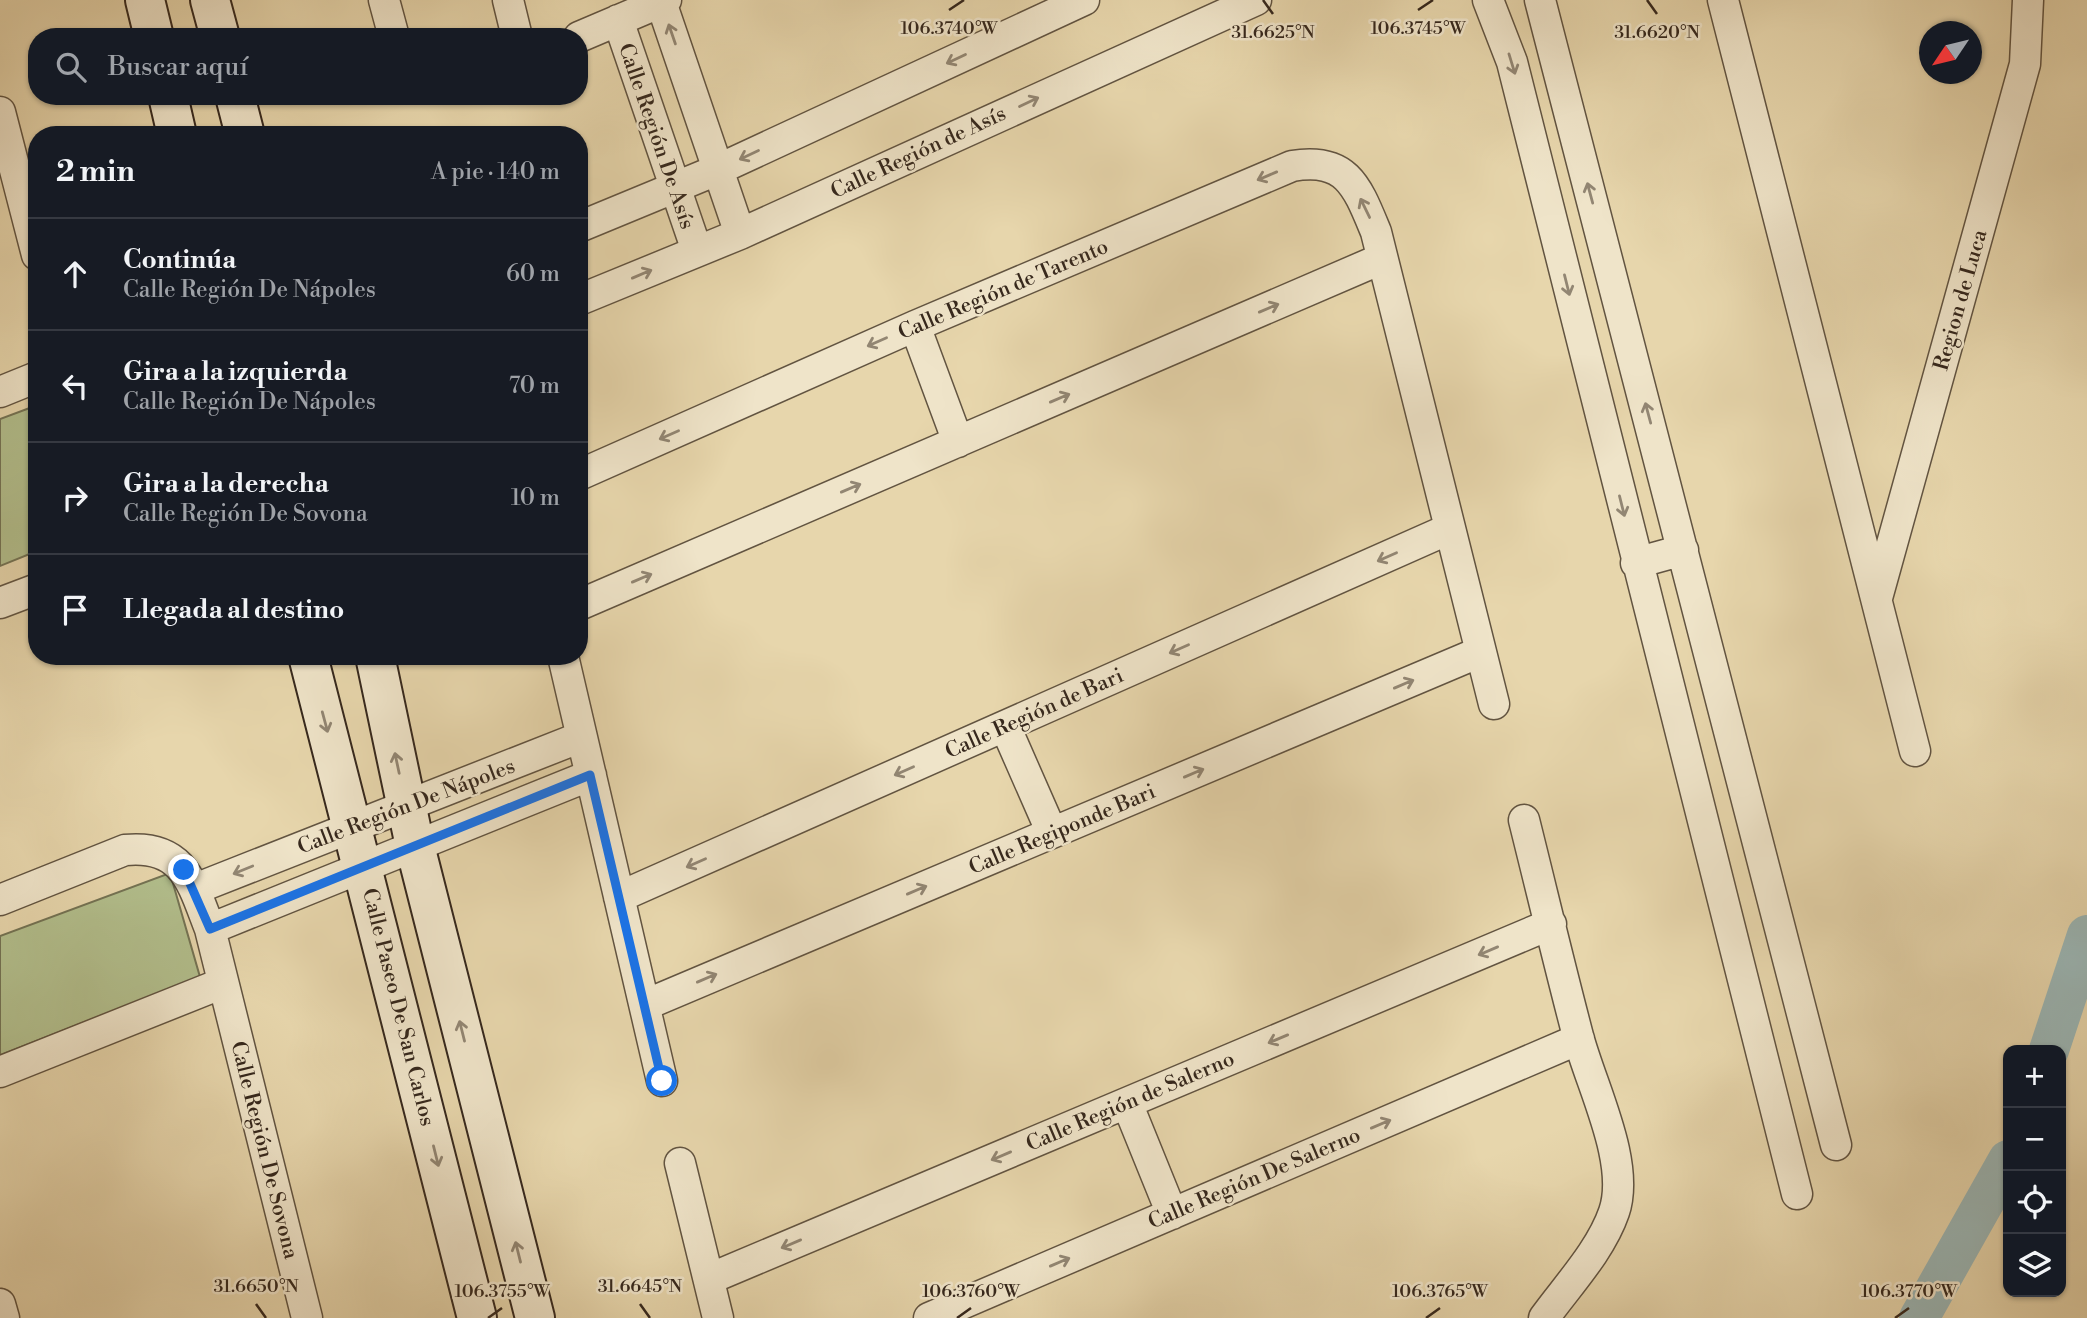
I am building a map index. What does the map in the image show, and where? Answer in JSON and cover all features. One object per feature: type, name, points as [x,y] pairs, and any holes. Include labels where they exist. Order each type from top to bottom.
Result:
[{"type":"street","points":[[145,0],[152,28]]},
{"type":"street","points":[[210,0],[218,28]]},
{"type":"street","points":[[384,0],[392,28]]},
{"type":"street","points":[[508,0],[515,28]]},
{"type":"street","name":"Calle Región de Asís","points":[[588,223],[717,170],[1084,0]]},
{"type":"street","points":[[1488,0],[1512,62],[1797,1194]]},
{"type":"street","points":[[1540,0],[1836,1145]]},
{"type":"street","name":"Region de Luca","points":[[1723,0],[1915,751]]},
{"type":"street","name":"Region de Luca","points":[[1877,598],[2025,64],[2028,0]]},
{"type":"street","points":[[664,1],[740,234]]},
{"type":"street","name":"Calle Región de Asís","points":[[588,33],[664,1]]},
{"type":"street","name":"Calle Región de Asís","points":[[588,296],[740,234],[1193,12],[1242,3]]},
{"type":"street","name":"Calle Región De Asís","points":[[618,20],[696,251]]},
{"type":"street","points":[[170,105],[175,126]]},
{"type":"street","points":[[237,105],[243,126]]},
{"type":"street","points":[[0,112],[28,220]]},
{"type":"street","name":"Calle Región de Tarento","points":[[588,471],[915,326],[1292,166],[1316,162],[1332,166],[1351,183],[1376,232],[1494,705]]},
{"type":"street","points":[[588,601],[1381,259]]},
{"type":"street","points":[[915,326],[958,442]]},
{"type":"street","points":[[0,392],[28,381]]},
{"type":"street","name":"Calle Región de Bari","points":[[619,897],[1449,529]]},
{"type":"street","points":[[1636,563],[1684,550]]},
{"type":"street","points":[[0,603],[28,592]]},
{"type":"street","name":"Calle Regiponde Bari","points":[[645,1005],[1480,652]]},
{"type":"street","name":"Calle Paseo De San Carlos","points":[[310,665],[477,1318]]},
{"type":"street","points":[[377,665],[415,846],[535,1318]]},
{"type":"street","points":[[565,665],[662,1081]]},
{"type":"street","points":[[1005,726],[1052,833]]},
{"type":"street","name":"Calle Región De Nápoles","points":[[195,889],[581,737]]},
{"type":"street","name":"Calle Región De Nápoles","points":[[210,929],[590,775]]},
{"type":"street","points":[[1524,820],[1579,1039],[1611,1140],[1618,1177],[1615,1210],[1599,1241],[1544,1318]]},
{"type":"street","name":"Calle Región De Sovona","points":[[0,900],[125,850],[148,848],[167,853],[184,870],[195,889],[210,929],[307,1318]]},
{"type":"street","name":"Calle Región de Salerno","points":[[709,1279],[1551,925]]},
{"type":"street","points":[[0,1072],[223,983]]},
{"type":"street","name":"Calle Región De Salerno","points":[[929,1318],[1579,1039]]},
{"type":"street","points":[[1127,1103],[1172,1214]]},
{"type":"street","points":[[680,1163],[718,1318]]},
{"type":"street","points":[[0,1304],[4,1318]]},
{"type":"green space","points":[[28,409],[28,555],[0,566],[0,419]]},
{"type":"green space","points":[[170,873],[200,977],[0,1055],[0,936]]},
{"type":"waterway","points":[[2051,1045],[2087,935]]},
{"type":"waterway","points":[[1919,1318],[2003,1169]]},
{"type":"route","points":[[184,870],[195,889],[210,929],[590,775],[662,1081]]}]
